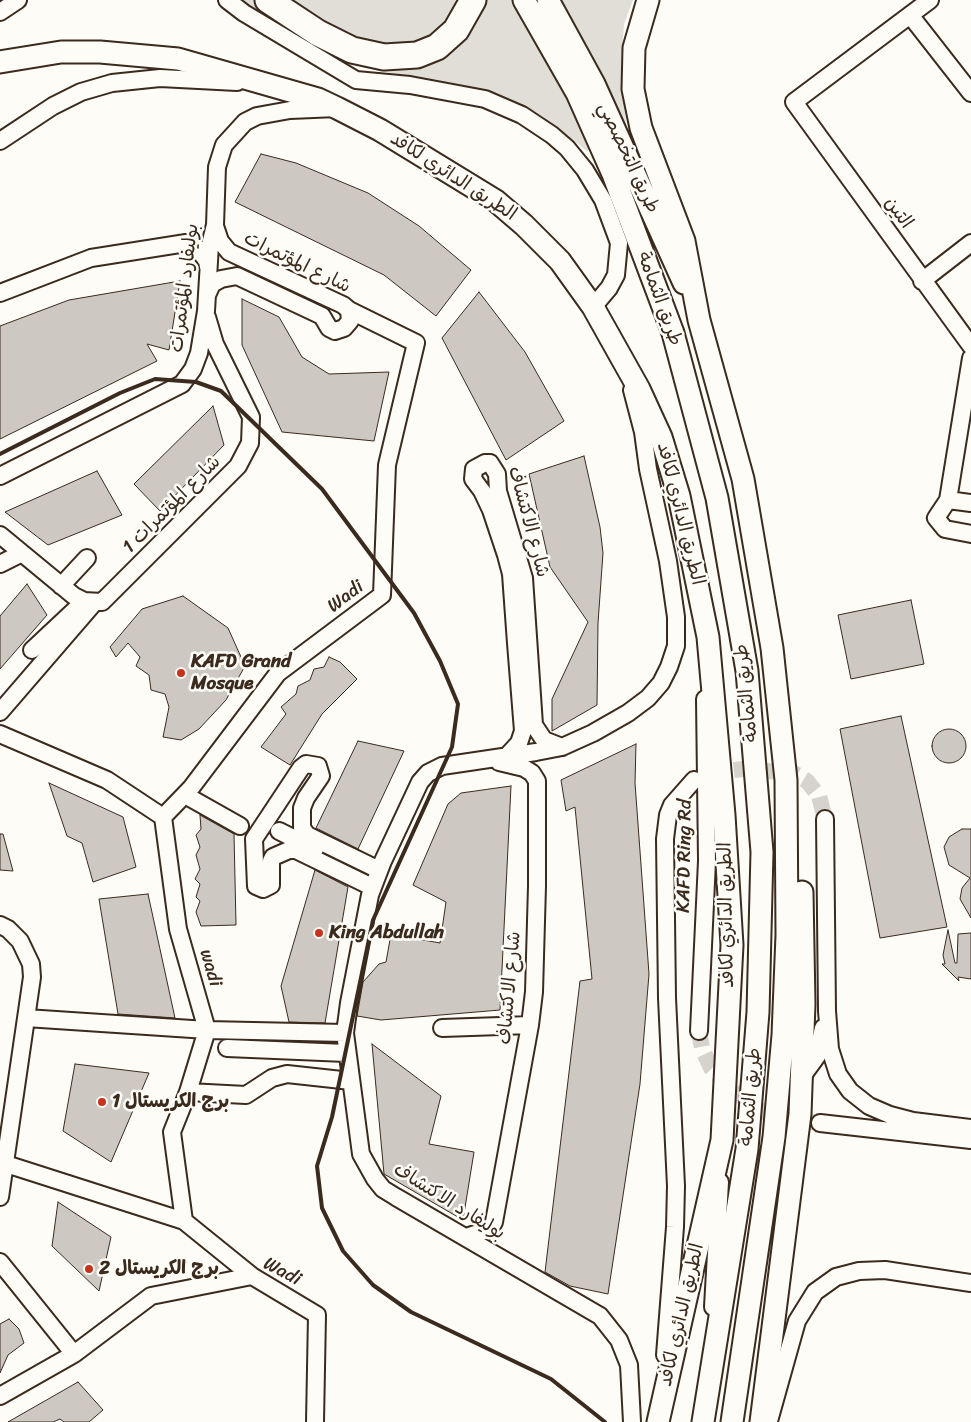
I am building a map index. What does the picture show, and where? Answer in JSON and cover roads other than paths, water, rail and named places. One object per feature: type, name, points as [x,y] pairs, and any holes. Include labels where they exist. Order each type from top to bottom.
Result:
[{"type":"highway","points":[[268,0],[318,33],[352,50],[384,57],[417,55],[437,47],[456,30],[473,0]]},
{"type":"main road","name":"طريق الثمامة","points":[[524,0],[577,93],[609,165],[674,333],[717,498],[747,671],[762,852],[758,1012],[747,1148],[703,1422]]},
{"type":"main road","name":"طريق التخصصي","points":[[548,0],[594,84],[646,196],[699,320]]},
{"type":"main road","points":[[648,0],[634,48],[633,89],[641,128],[684,241],[699,320]]},
{"type":"main road","name":"الطريق الدائري لكافد","points":[[0,62],[60,52],[100,52],[178,59],[318,100],[380,130],[496,201],[524,225],[560,261],[593,306],[626,366],[661,437],[679,496],[708,637],[724,815],[732,945],[722,1140],[660,1413]]},
{"type":"main road","name":"طريق الثمامة","points":[[699,320],[743,479],[772,648],[786,780],[802,892],[804,1004],[800,1114],[761,1422]]},
{"type":"main road","name":"طريق الثمامة","points":[[732,1422],[774,1137],[783,1036],[787,935],[786,780]]},
{"type":"street","points":[[0,12],[18,0]]},
{"type":"street","points":[[227,0],[244,13],[356,80],[410,85],[485,99],[522,115],[552,135],[567,148],[585,170],[603,200],[619,243],[616,275],[609,288],[593,306]]},
{"type":"street","points":[[930,0],[910,15],[971,93]]},
{"type":"street","name":"التين","points":[[910,15],[794,102],[971,346]]},
{"type":"street","points":[[0,141],[53,106],[81,92],[112,83],[160,78],[261,83]]},
{"type":"street","name":"بوليفارد المؤتمرات","points":[[0,476],[182,384],[197,362],[206,311],[208,269],[215,225],[217,167],[221,152],[232,134],[245,122],[257,116],[290,110],[337,108]]},
{"type":"street","name":"شارع المؤتمرات","points":[[208,293],[212,284],[221,279],[237,276],[322,316],[329,328],[334,330],[348,326],[351,316],[349,310],[229,252],[220,241],[215,225]]},
{"type":"street","points":[[0,292],[91,258],[186,243],[193,245],[203,254],[208,269]]},
{"type":"street","points":[[922,281],[971,243]]},
{"type":"street","name":"Wadi","points":[[163,817],[185,795],[278,673],[382,595],[387,465],[416,343],[349,310]]},
{"type":"street","name":"شارع المؤتمرات 1","points":[[89,602],[102,602],[116,590],[238,466],[247,452],[252,435],[251,417],[215,344],[206,311]]},
{"type":"street","points":[[971,358],[948,500],[936,518],[946,529],[971,534]]},
{"type":"street","name":"بوليفارد الاكتشاف","points":[[626,366],[643,432],[648,469],[668,562],[677,631],[676,646],[661,682],[648,698],[608,725],[562,746],[483,760],[452,763],[428,773],[420,782],[411,798],[376,878],[365,916],[345,1033],[346,1053],[361,1154],[375,1179],[383,1189],[600,1316],[619,1340],[629,1365],[632,1422]]},
{"type":"street","name":"شارع الاكتشاف","points":[[507,756],[519,743],[522,731],[516,643],[510,574],[506,555],[491,510],[482,491],[472,479],[474,469],[485,462],[490,464],[497,474],[498,491],[524,578],[534,725],[544,740],[562,746]]},
{"type":"street","points":[[948,500],[971,502]]},
{"type":"street","points":[[0,535],[61,586],[89,602]]},
{"type":"street","points":[[0,564],[22,553]]},
{"type":"street","points":[[61,586],[87,558]]},
{"type":"street","points":[[32,650],[89,602]]},
{"type":"street","points":[[0,712],[89,602]]},
{"type":"street","name":"KAFD Ring Rd","points":[[699,1031],[707,861],[704,701],[707,691],[712,684]]},
{"type":"street","points":[[0,734],[107,780],[163,817]]},
{"type":"street","name":"شارع الاكتشاف","points":[[466,1237],[490,1229],[494,1222],[530,1025],[534,992],[537,896],[537,781],[532,773],[524,768],[483,760]]},
{"type":"street","points":[[270,861],[271,885],[262,889],[256,886],[254,839],[301,768],[306,764],[318,766],[321,776],[306,798],[302,808],[300,821],[307,835],[376,878]]},
{"type":"street","name":"الطريق الدائري لكافد","points":[[660,1413],[676,1205],[667,998],[665,838],[668,815],[672,805],[694,780]]},
{"type":"street","points":[[285,792],[291,790],[296,792],[302,808]]},
{"type":"street","points":[[185,795],[240,826]]},
{"type":"street","name":"wadi","points":[[163,817],[178,929],[207,1030]]},
{"type":"street","points":[[825,819],[827,1011],[830,1049],[838,1074],[850,1091],[869,1106],[890,1115],[913,1121],[971,1128]]},
{"type":"street","points":[[280,831],[376,878]]},
{"type":"street","points":[[254,856],[261,862],[270,861],[273,857],[282,853],[296,850],[376,878]]},
{"type":"street","points":[[0,925],[8,929],[20,941],[31,964],[32,977],[0,1198]]},
{"type":"street","points":[[801,1078],[817,1056],[827,1011]]},
{"type":"street","points":[[26,1018],[207,1030],[345,1033]]},
{"type":"street","points":[[442,1028],[530,1025]]},
{"type":"street","points":[[6,1164],[184,1221],[172,1132],[188,1092],[207,1030]]},
{"type":"street","points":[[226,1048],[346,1053]]},
{"type":"street","points":[[188,1092],[246,1095],[272,1078],[287,1074],[350,1081]]},
{"type":"street","points":[[820,1123],[971,1140]]},
{"type":"street","points":[[709,1386],[722,1140]]},
{"type":"street","name":"wadi","points":[[184,1221],[252,1276]]},
{"type":"street","points":[[0,1262],[74,1354]]},
{"type":"street","points":[[768,1422],[797,1321],[815,1292],[836,1277],[859,1271],[884,1270],[971,1283]]},
{"type":"street","name":"Wadi","points":[[0,1396],[74,1354],[151,1296],[252,1276],[318,1315],[314,1422]]},
{"type":"tunnel","points":[[710,773],[743,769],[794,773],[807,781],[819,796],[825,819]]},
{"type":"tunnel","points":[[699,1031],[702,1048],[711,1068],[733,1090],[761,1111],[782,1119],[820,1123]]},
{"type":"railway","points":[[0,454],[120,393],[155,379],[196,382],[221,391],[322,489],[414,613],[440,661],[458,704],[452,747],[373,920],[332,1117],[317,1166],[322,1208],[343,1251],[373,1285],[411,1312],[551,1379],[605,1422]]},
{"type":"place","name":"KAFD Grand Mosque","points":[[181,673]]},
{"type":"place","name":"King Abdullah","points":[[319,933]]},
{"type":"place","name":"برج الكريستال 1","points":[[102,1102]]},
{"type":"place","name":"برج الكريستال 2","points":[[89,1269]]}]
